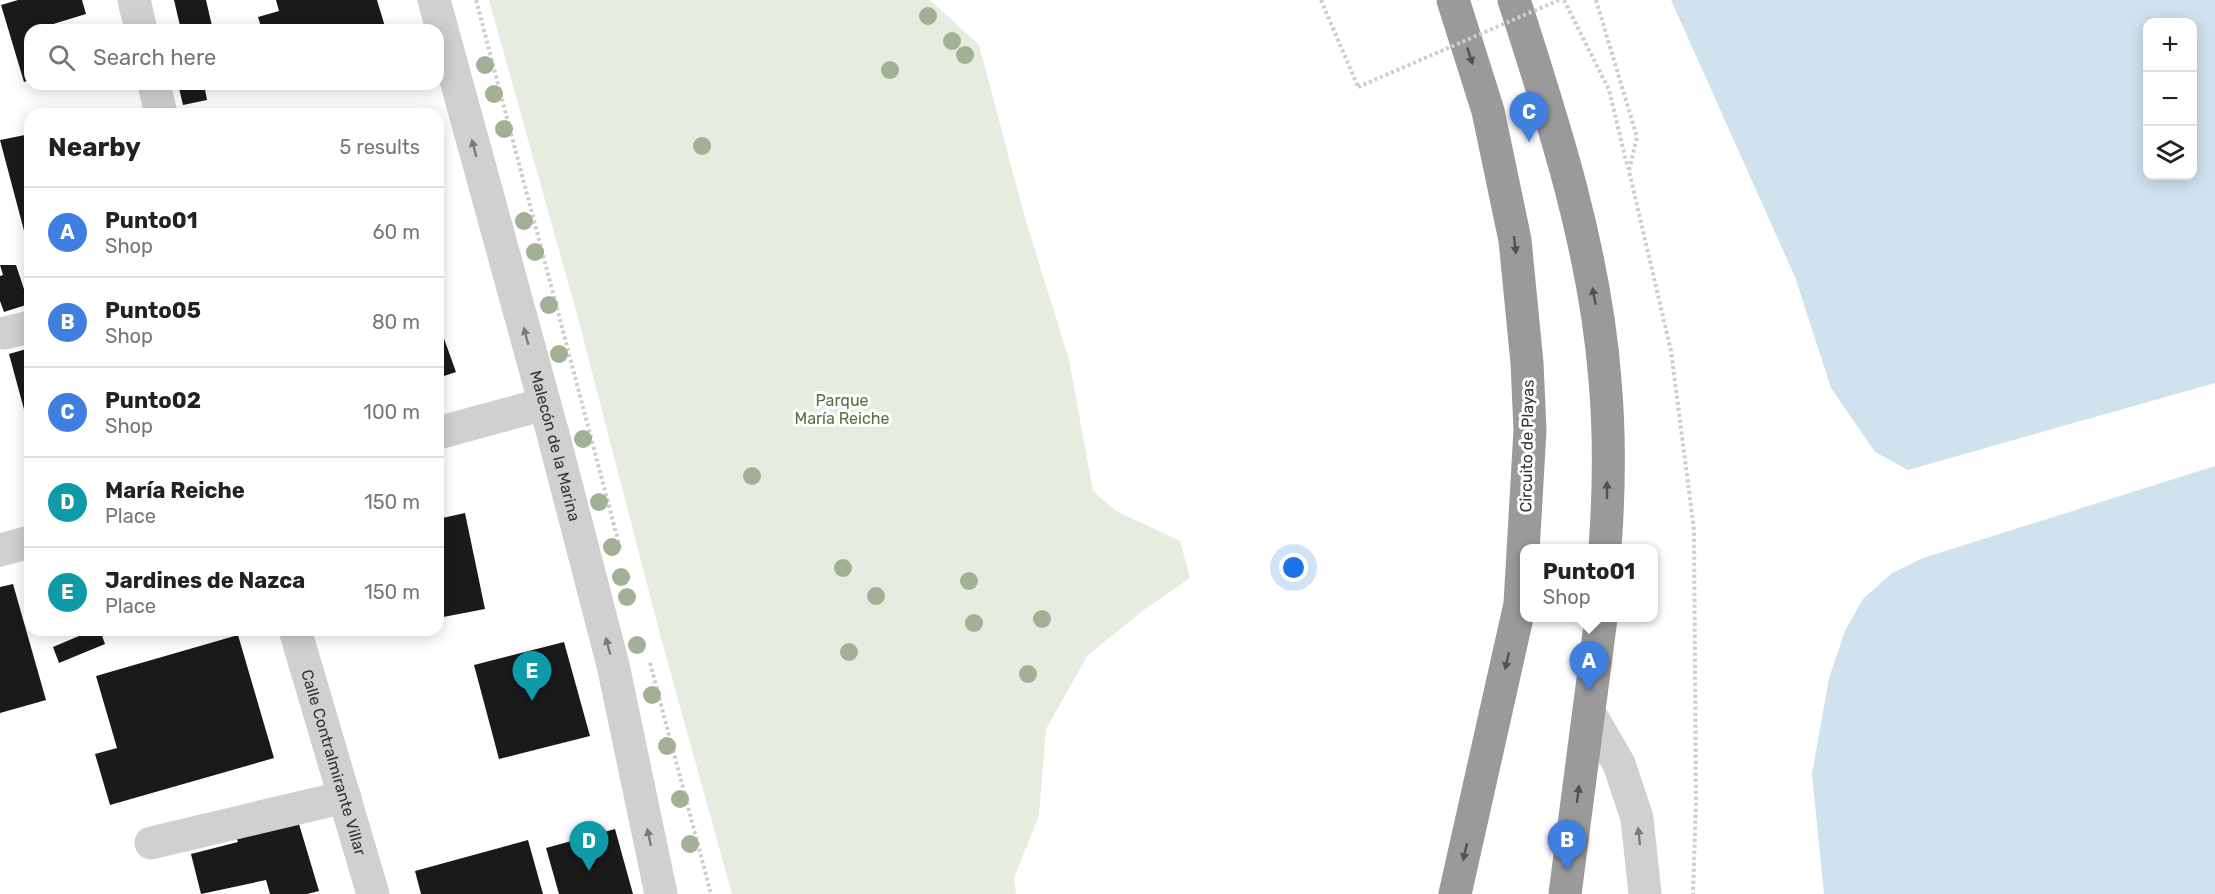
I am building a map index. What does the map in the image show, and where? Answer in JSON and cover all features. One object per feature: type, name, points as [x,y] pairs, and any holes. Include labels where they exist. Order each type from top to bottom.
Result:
[{"type":"highway","name":"Circuito de Playas","points":[[1453,0],[1488,111],[1515,240],[1527,363],[1530,430],[1523,544]]},
{"type":"highway","points":[[1514,0],[1548,104],[1577,208],[1598,316],[1608,433],[1605,544]]},
{"type":"highway","name":"Circuito de Playas","points":[[1455,894],[1520,604]]},
{"type":"highway","points":[[1565,894],[1600,622]]},
{"type":"street","points":[[134,0],[140,24]]},
{"type":"street","name":"Malecón de la Marina","points":[[434,0],[441,24]]},
{"type":"street","name":"Malecón de la Marina","points":[[444,37],[613,665],[661,894]]},
{"type":"street","points":[[155,90],[159,108]]},
{"type":"street","points":[[444,431],[544,404]]},
{"type":"street","points":[[0,550],[24,544]]},
{"type":"street","name":"Calle Contralmirante Villar","points":[[297,636],[373,894]]},
{"type":"street","points":[[1588,712],[1619,764],[1637,818],[1645,894]]},
{"type":"street","points":[[151,843],[345,798]]},
{"type":"path","points":[[1321,0],[1358,87],[1561,0],[1609,90],[1671,351],[1694,530],[1696,801],[1693,894]]},
{"type":"path","points":[[1596,0],[1637,137],[1629,171]]},
{"type":"green space","name":"Parque María Reiche","points":[[489,0],[930,0],[979,45],[1025,218],[1069,360],[1093,491],[1116,511],[1180,541],[1190,578],[1145,609],[1088,655],[1046,729],[1039,815],[1014,878],[1016,894],[732,894],[661,638],[578,318]]},
{"type":"water","points":[[1671,0],[2215,0],[2215,383],[1908,470],[1875,452],[1831,388],[1795,277]]},
{"type":"water","points":[[2215,466],[2215,894],[1824,894],[1812,774],[1829,678],[1845,631],[1863,599],[1892,573],[1923,558]]},
{"type":"building","points":[[18,0],[82,0],[86,14],[53,24],[24,24],[24,82],[1,5]]},
{"type":"building","points":[[174,0],[206,0],[212,24],[180,24]]},
{"type":"building","points":[[276,0],[377,0],[384,24],[260,24],[258,17],[279,11]]},
{"type":"building","points":[[179,90],[205,90],[207,100],[183,105]]},
{"type":"building","points":[[24,135],[24,231],[0,140]]},
{"type":"building","points":[[0,265],[16,265],[24,289],[24,306],[4,312],[0,301],[0,276],[3,275]]},
{"type":"building","points":[[444,339],[456,372],[444,376]]},
{"type":"building","points":[[24,350],[24,409],[9,354]]},
{"type":"building","points":[[465,513],[485,609],[444,617],[444,518]]},
{"type":"building","points":[[13,584],[24,623],[24,636],[28,636],[46,700],[0,713],[0,587]]},
{"type":"building","points":[[79,636],[102,636],[105,644],[59,663],[53,647]]},
{"type":"building","points":[[238,636],[274,758],[110,805],[95,754],[117,748],[96,676]]},
{"type":"building","points":[[564,642],[590,736],[499,759],[474,665]]},
{"type":"building","points":[[299,824],[319,891],[307,894],[270,894],[266,880],[201,894],[191,854],[238,842],[235,835]]},
{"type":"building","points":[[615,829],[633,894],[559,894],[546,848]]},
{"type":"building","points":[[528,840],[543,894],[421,894],[415,871]]},
{"type":"place","name":"Punto02","points":[[1529,142]]},
{"type":"place","name":"Punto01","points":[[1589,691]]},
{"type":"place","name":"Jardines de Nazca","points":[[532,701]]},
{"type":"place","name":"Punto05","points":[[1567,870]]},
{"type":"place","name":"María Reiche","points":[[589,871]]}]
